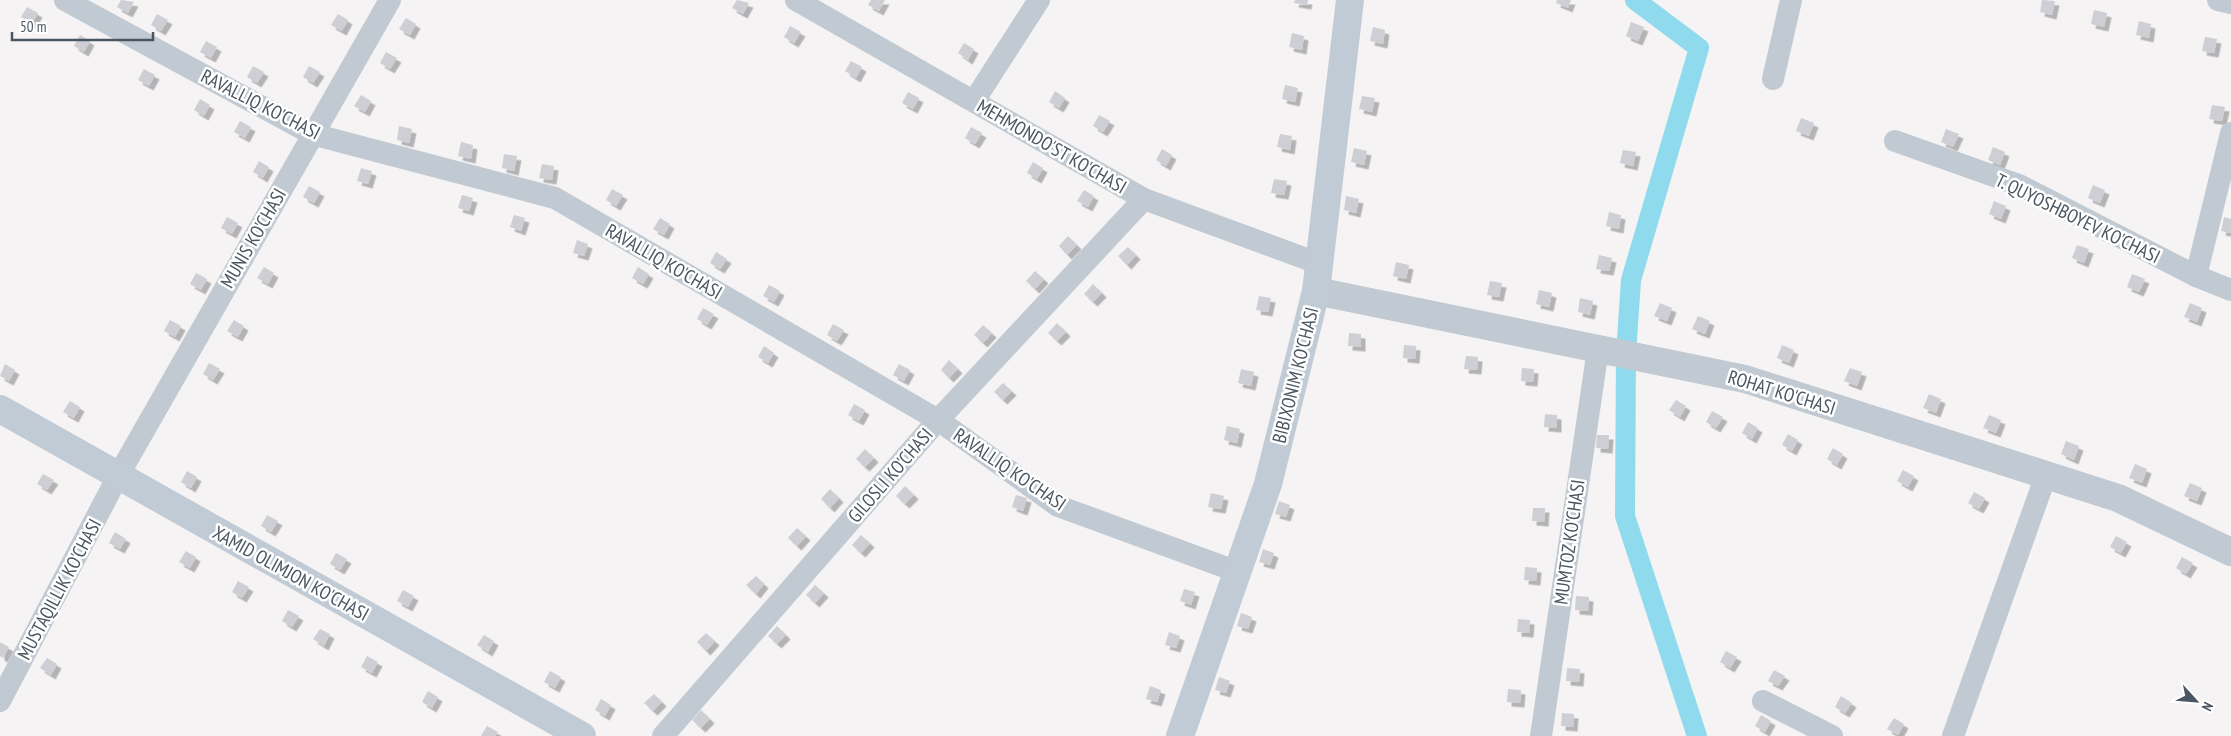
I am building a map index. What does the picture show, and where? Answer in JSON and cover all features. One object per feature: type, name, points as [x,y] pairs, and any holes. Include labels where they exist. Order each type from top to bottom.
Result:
[{"type":"main road","name":"BIBIXONIM KO'CHASI","points":[[1180,736],[1268,484],[1316,291],[1350,0]]},
{"type":"main road","name":"XAMID OLIMJON KO'CHASI","points":[[0,409],[582,736]]},
{"type":"street","name":"RAVALLIQ KO'CHASI","points":[[66,0],[312,134],[555,198],[938,420],[1058,506],[1238,572]]},
{"type":"street","name":"MUNIS KO'CHASI","points":[[118,476],[390,0]]},
{"type":"street","name":"MEHMONDO'ST KO'CHASI","points":[[796,0],[1144,198],[1320,264]]},
{"type":"street","points":[[974,102],[1039,0]]},
{"type":"street","points":[[1773,79],[1791,0]]},
{"type":"street","points":[[2218,0],[2231,3]]},
{"type":"street","points":[[2196,276],[2231,133]]},
{"type":"street","name":"T. QUYOSHBOYEV KO'CHASI","points":[[1895,141],[2019,185],[2196,276],[2231,290]]},
{"type":"street","name":"GILOSLI KO'CHASI","points":[[663,736],[938,420],[1144,198]]},
{"type":"street","name":"ROHAT KO'CHASI","points":[[1316,291],[1744,379],[2118,498],[2231,552]]},
{"type":"street","name":"MUMTOZ KO'CHASI","points":[[1541,736],[1598,349]]},
{"type":"street","points":[[1952,736],[2046,475]]},
{"type":"street","name":"MUSTAQILLIK KO'CHASI","points":[[0,701],[118,476]]},
{"type":"street","points":[[1763,701],[1832,736]]},
{"type":"building","points":[[121,0],[134,2],[128,13],[117,7]]},
{"type":"building","points":[[737,0],[749,3],[743,14],[732,8]]},
{"type":"building","points":[[871,0],[885,0],[879,11],[868,5]]},
{"type":"building","points":[[1295,0],[1308,0],[1307,5],[1294,3]]},
{"type":"building","points":[[1557,0],[1571,0],[1568,8],[1556,3]]},
{"type":"building","points":[[2042,0],[2055,1],[2052,15],[2040,12]]},
{"type":"building","points":[[27,7],[38,13],[32,24],[21,17]]},
{"type":"building","points":[[2094,10],[2107,13],[2104,27],[2091,24]]},
{"type":"building","points":[[157,14],[168,20],[161,31],[151,25]]},
{"type":"building","points":[[338,14],[348,20],[342,31],[331,25]]},
{"type":"building","points":[[406,18],[416,24],[410,35],[399,29]]},
{"type":"building","points":[[2139,21],[2151,24],[2149,38],[2136,35]]},
{"type":"building","points":[[1631,22],[1644,27],[1638,41],[1626,36]]},
{"type":"building","points":[[790,26],[801,32],[794,43],[784,37]]},
{"type":"building","points":[[1373,27],[1385,30],[1383,44],[1370,41]]},
{"type":"building","points":[[1292,33],[1304,36],[1302,50],[1289,47]]},
{"type":"building","points":[[80,35],[90,41],[84,52],[74,46]]},
{"type":"building","points":[[2205,37],[2217,39],[2214,53],[2202,51]]},
{"type":"building","points":[[206,41],[217,47],[211,58],[200,52]]},
{"type":"building","points":[[964,43],[974,49],[968,60],[958,53]]},
{"type":"building","points":[[386,52],[397,58],[390,69],[380,63]]},
{"type":"building","points":[[851,61],[862,67],[856,78],[845,71]]},
{"type":"building","points":[[253,66],[264,72],[257,83],[247,77]]},
{"type":"building","points":[[309,66],[320,72],[313,83],[303,77]]},
{"type":"building","points":[[144,69],[155,75],[149,86],[138,80]]},
{"type":"building","points":[[1285,85],[1298,88],[1295,102],[1282,99]]},
{"type":"building","points":[[1055,91],[1065,98],[1059,108],[1049,102]]},
{"type":"building","points":[[908,92],[919,98],[913,109],[902,103]]},
{"type":"building","points":[[361,95],[371,101],[365,112],[354,106]]},
{"type":"building","points":[[1362,96],[1375,98],[1372,112],[1359,109]]},
{"type":"building","points":[[200,99],[210,105],[204,116],[194,110]]},
{"type":"building","points":[[2212,105],[2225,107],[2222,121],[2209,119]]},
{"type":"building","points":[[1099,115],[1110,121],[1103,132],[1093,126]]},
{"type":"building","points":[[1801,118],[1814,123],[1809,136],[1796,131]]},
{"type":"building","points":[[240,121],[251,127],[245,138],[234,132]]},
{"type":"building","points":[[399,126],[412,129],[409,143],[397,140]]},
{"type":"building","points":[[971,127],[982,133],[975,144],[965,138]]},
{"type":"building","points":[[1946,129],[1959,134],[1953,147],[1941,142]]},
{"type":"building","points":[[1280,134],[1292,136],[1290,150],[1277,147]]},
{"type":"building","points":[[461,142],[473,145],[471,159],[458,156]]},
{"type":"building","points":[[1993,147],[2005,152],[2000,165],[1988,160]]},
{"type":"building","points":[[1354,148],[1367,151],[1364,165],[1351,162]]},
{"type":"building","points":[[1162,149],[1172,155],[1166,166],[1156,160]]},
{"type":"building","points":[[1623,150],[1636,152],[1633,166],[1620,163]]},
{"type":"building","points":[[504,154],[517,156],[514,171],[502,168]]},
{"type":"building","points":[[259,161],[269,167],[263,178],[253,172]]},
{"type":"building","points":[[1033,162],[1043,168],[1037,179],[1027,173]]},
{"type":"building","points":[[542,164],[554,166],[552,180],[539,178]]},
{"type":"building","points":[[361,168],[372,171],[368,184],[357,181]]},
{"type":"building","points":[[1274,179],[1287,181],[1284,195],[1271,193]]},
{"type":"building","points":[[2093,185],[2105,190],[2100,203],[2088,198]]},
{"type":"building","points":[[309,186],[320,192],[314,203],[303,197]]},
{"type":"building","points":[[612,189],[623,195],[616,206],[606,200]]},
{"type":"building","points":[[1084,190],[1094,196],[1088,207],[1077,201]]},
{"type":"building","points":[[462,195],[473,198],[469,211],[458,208]]},
{"type":"building","points":[[1346,196],[1359,199],[1356,213],[1344,210]]},
{"type":"building","points":[[1994,201],[2006,206],[2001,219],[1989,214]]},
{"type":"building","points":[[1609,212],[1621,215],[1619,229],[1606,226]]},
{"type":"building","points":[[514,215],[525,218],[521,231],[510,227]]},
{"type":"building","points":[[227,217],[238,223],[232,234],[221,228]]},
{"type":"building","points":[[2224,217],[2231,219],[2231,233],[2221,231]]},
{"type":"building","points":[[660,218],[670,224],[664,235],[653,229]]},
{"type":"building","points":[[1068,236],[1077,245],[1067,255],[1059,246]]},
{"type":"building","points":[[577,240],[588,244],[584,256],[573,253]]},
{"type":"building","points":[[2077,245],[2089,249],[2084,263],[2072,258]]},
{"type":"building","points":[[1128,247],[1136,255],[1127,265],[1118,256]]},
{"type":"building","points":[[716,252],[727,259],[720,269],[710,263]]},
{"type":"building","points":[[1599,255],[1612,258],[1609,271],[1596,269]]},
{"type":"building","points":[[1396,262],[1409,265],[1406,279],[1393,276]]},
{"type":"building","points":[[264,267],[274,273],[268,284],[257,278]]},
{"type":"building","points":[[638,267],[649,274],[643,284],[632,278]]},
{"type":"building","points":[[1035,271],[1044,279],[1035,289],[1026,281]]},
{"type":"building","points":[[196,273],[207,279],[201,290],[190,284]]},
{"type":"building","points":[[2132,274],[2145,279],[2139,292],[2127,287]]},
{"type":"building","points":[[1490,281],[1502,283],[1499,297],[1487,295]]},
{"type":"building","points":[[1093,284],[1102,293],[1093,302],[1084,294]]},
{"type":"building","points":[[769,285],[780,291],[774,302],[763,296]]},
{"type":"building","points":[[1539,290],[1552,293],[1549,307],[1536,304]]},
{"type":"building","points":[[1259,296],[1271,298],[1268,312],[1256,310]]},
{"type":"building","points":[[1580,298],[1593,301],[1590,315],[1578,312]]},
{"type":"building","points":[[1660,303],[1672,308],[1667,321],[1654,316]]},
{"type":"building","points":[[2190,303],[2202,308],[2197,322],[2184,317]]},
{"type":"building","points":[[703,308],[714,314],[707,325],[697,319]]},
{"type":"building","points":[[1698,316],[1710,321],[1705,334],[1692,329]]},
{"type":"building","points":[[170,320],[181,326],[175,337],[164,331]]},
{"type":"building","points":[[234,320],[244,326],[238,337],[227,331]]},
{"type":"building","points":[[1057,323],[1066,332],[1057,341],[1048,333]]},
{"type":"building","points":[[833,324],[844,330],[837,341],[827,335]]},
{"type":"building","points":[[983,325],[992,333],[983,343],[974,335]]},
{"type":"building","points":[[1349,333],[1361,334],[1361,347],[1348,346]]},
{"type":"building","points":[[1404,345],[1416,346],[1415,359],[1403,358]]},
{"type":"building","points":[[1782,345],[1794,350],[1789,363],[1777,358]]},
{"type":"building","points":[[764,346],[774,353],[768,363],[758,357]]},
{"type":"building","points":[[1466,356],[1478,357],[1477,370],[1464,369]]},
{"type":"building","points":[[949,360],[958,369],[949,378],[941,370]]},
{"type":"building","points":[[209,363],[220,369],[213,380],[203,374]]},
{"type":"building","points":[[5,364],[15,370],[9,381],[0,376]]},
{"type":"building","points":[[899,364],[910,370],[904,381],[893,375]]},
{"type":"building","points":[[1522,368],[1534,369],[1533,382],[1521,381]]},
{"type":"building","points":[[1850,368],[1862,372],[1857,386],[1844,381]]},
{"type":"building","points":[[1241,369],[1254,372],[1251,386],[1238,383]]},
{"type":"building","points":[[1003,383],[1012,391],[1003,400],[994,392]]},
{"type":"building","points":[[1929,394],[1941,399],[1936,413],[1923,408]]},
{"type":"building","points":[[1676,400],[1686,406],[1680,417],[1669,410]]},
{"type":"building","points":[[70,401],[80,407],[74,418],[63,412]]},
{"type":"building","points":[[854,404],[865,410],[859,421],[848,415]]},
{"type":"building","points":[[1712,411],[1723,417],[1716,428],[1706,422]]},
{"type":"building","points":[[1545,414],[1557,415],[1557,428],[1544,427]]},
{"type":"building","points":[[1989,415],[2001,420],[1996,433],[1983,428]]},
{"type":"building","points":[[1748,422],[1758,428],[1752,439],[1742,433]]},
{"type":"building","points":[[1227,426],[1240,429],[1237,443],[1224,440]]},
{"type":"building","points":[[1788,434],[1798,440],[1792,451],[1782,445]]},
{"type":"building","points":[[1597,435],[1609,435],[1608,449],[1596,448]]},
{"type":"building","points":[[2066,441],[2079,446],[2074,460],[2061,454]]},
{"type":"building","points":[[1833,448],[1843,454],[1837,465],[1827,459]]},
{"type":"building","points":[[865,449],[874,458],[865,467],[856,459]]},
{"type":"building","points":[[2135,464],[2147,469],[2142,483],[2129,478]]},
{"type":"building","points":[[1903,470],[1914,476],[1908,487],[1897,481]]},
{"type":"building","points":[[187,471],[197,477],[191,488],[181,482]]},
{"type":"building","points":[[43,474],[54,480],[47,490],[37,484]]},
{"type":"building","points":[[2190,483],[2202,488],[2197,501],[2184,496]]},
{"type":"building","points":[[905,486],[914,495],[905,504],[896,496]]},
{"type":"building","points":[[830,489],[839,498],[830,508],[821,499]]},
{"type":"building","points":[[1974,492],[1985,498],[1979,509],[1968,503]]},
{"type":"building","points":[[1211,493],[1224,496],[1221,509],[1208,507]]},
{"type":"building","points":[[1016,495],[1027,498],[1023,511],[1012,507]]},
{"type":"building","points":[[1279,501],[1290,505],[1286,517],[1275,514]]},
{"type":"building","points":[[1533,508],[1545,508],[1544,522],[1532,521]]},
{"type":"building","points":[[267,515],[278,521],[271,532],[261,526]]},
{"type":"building","points":[[797,528],[806,536],[797,546],[788,538]]},
{"type":"building","points":[[115,532],[126,539],[120,549],[109,543]]},
{"type":"building","points":[[861,535],[870,543],[861,553],[852,545]]},
{"type":"building","points":[[2116,536],[2127,542],[2121,553],[2110,547]]},
{"type":"building","points":[[1263,549],[1274,553],[1270,565],[1259,562]]},
{"type":"building","points":[[186,551],[196,557],[190,568],[179,562]]},
{"type":"building","points":[[336,553],[347,559],[340,570],[330,564]]},
{"type":"building","points":[[2182,557],[2193,563],[2186,574],[2176,568]]},
{"type":"building","points":[[1525,567],[1537,568],[1536,581],[1524,580]]},
{"type":"building","points":[[756,576],[764,584],[756,594],[746,585]]},
{"type":"building","points":[[238,581],[249,587],[242,598],[232,592]]},
{"type":"building","points":[[815,585],[824,593],[815,603],[806,595]]},
{"type":"building","points":[[1184,589],[1195,592],[1191,605],[1180,601]]},
{"type":"building","points":[[403,590],[414,596],[408,607],[397,601]]},
{"type":"building","points":[[1576,596],[1589,597],[1588,611],[1575,610]]},
{"type":"building","points":[[288,610],[299,616],[292,627],[282,621]]},
{"type":"building","points":[[1241,613],[1252,617],[1248,629],[1237,626]]},
{"type":"building","points":[[1518,619],[1530,620],[1529,633],[1517,632]]},
{"type":"building","points":[[777,626],[786,635],[777,644],[768,636]]},
{"type":"building","points":[[320,629],[330,634],[324,646],[313,639]]},
{"type":"building","points":[[1169,632],[1180,636],[1176,648],[1165,645]]},
{"type":"building","points":[[706,633],[715,641],[706,651],[697,642]]},
{"type":"building","points":[[484,635],[494,641],[488,652],[477,645]]},
{"type":"building","points":[[0,642],[9,647],[3,658],[0,656]]},
{"type":"building","points":[[1726,651],[1737,657],[1730,668],[1720,662]]},
{"type":"building","points":[[367,656],[378,662],[372,673],[361,667]]},
{"type":"building","points":[[47,658],[57,664],[51,675],[40,668]]},
{"type":"building","points":[[1567,668],[1580,669],[1579,682],[1566,681]]},
{"type":"building","points":[[1774,670],[1785,676],[1778,686],[1768,681]]},
{"type":"building","points":[[550,671],[561,677],[555,688],[544,682]]},
{"type":"building","points":[[1219,677],[1230,681],[1226,693],[1215,690]]},
{"type":"building","points":[[1150,686],[1161,690],[1157,702],[1146,699]]},
{"type":"building","points":[[1508,689],[1521,690],[1520,703],[1507,702]]},
{"type":"building","points":[[428,691],[438,697],[432,708],[422,702]]},
{"type":"building","points":[[654,694],[662,702],[653,711],[644,703]]},
{"type":"building","points":[[1841,696],[1852,703],[1845,713],[1835,707]]},
{"type":"building","points":[[601,699],[611,705],[605,716],[595,710]]},
{"type":"building","points":[[701,710],[710,719],[701,728],[692,720]]},
{"type":"building","points":[[1562,713],[1574,714],[1573,727],[1561,726]]},
{"type":"building","points":[[1761,715],[1771,721],[1765,732],[1755,726]]},
{"type":"building","points":[[1894,718],[1904,724],[1898,735],[1887,729]]},
{"type":"building","points":[[487,726],[498,732],[495,736],[481,736]]},
{"type":"waterway","points":[[1635,0],[1699,48],[1631,280],[1626,354],[1625,516],[1697,736]]}]
